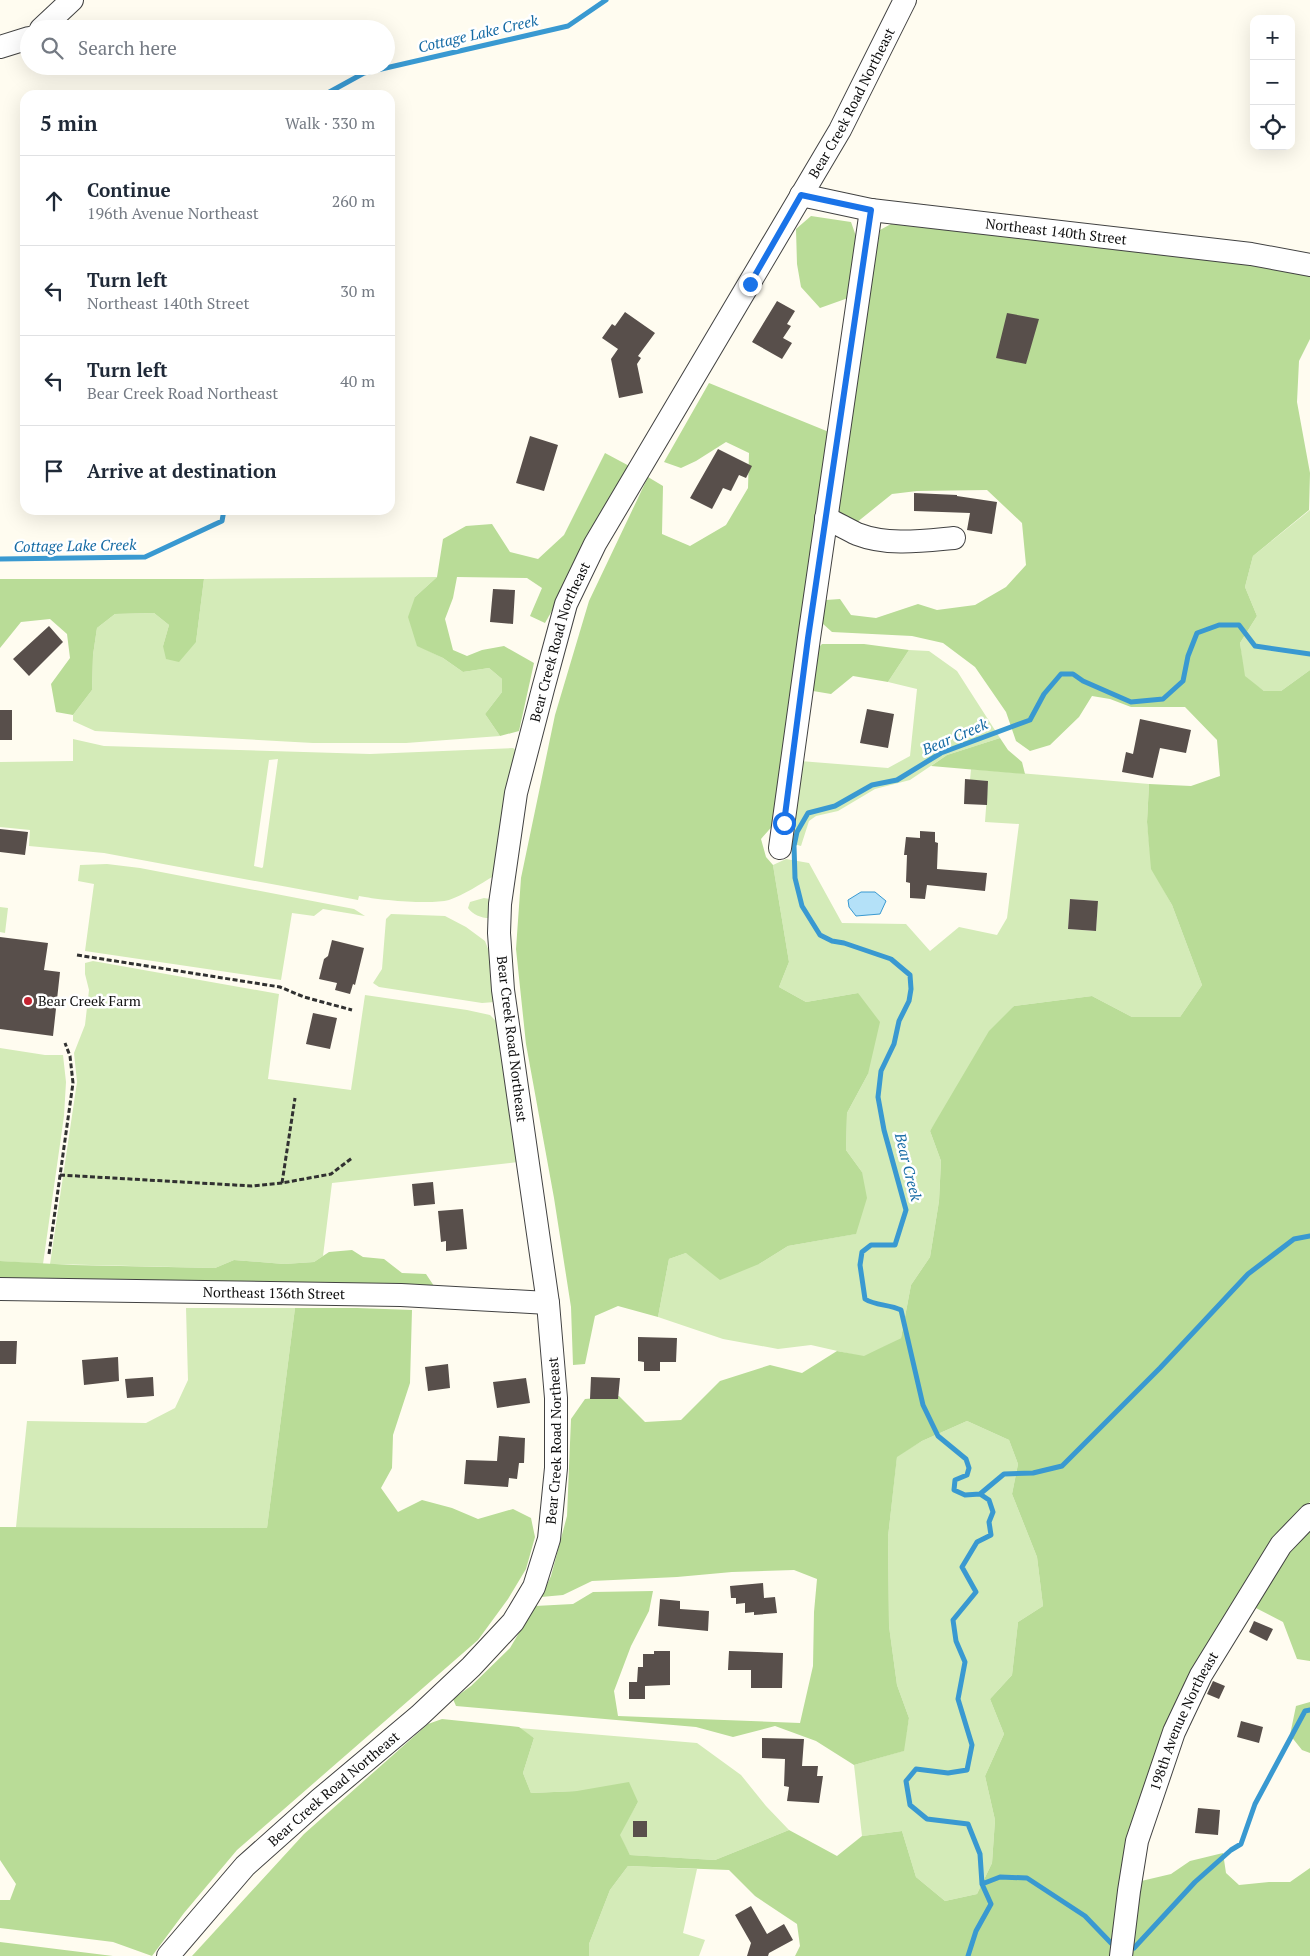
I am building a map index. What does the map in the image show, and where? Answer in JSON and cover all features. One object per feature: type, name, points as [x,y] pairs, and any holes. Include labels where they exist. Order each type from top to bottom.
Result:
[{"type":"street","points":[[51,20],[72,0]]},
{"type":"street","name":"Bear Creek Road Northeast","points":[[168,1956],[245,1866],[418,1716],[471,1667],[513,1622],[534,1587],[549,1539],[556,1468],[556,1398],[548,1303],[529,1163],[511,1054],[500,952],[500,904],[516,793],[552,653],[570,595],[595,544],[840,130],[905,0]]},
{"type":"street","points":[[0,47],[20,41]]},
{"type":"street","name":"Northeast 140th Street","points":[[801,195],[871,210],[1251,254],[1310,265]]},
{"type":"street","points":[[780,848],[871,210]]},
{"type":"street","points":[[826,518],[858,534],[875,539],[897,542],[954,538]]},
{"type":"street","name":"Northeast 136th Street","points":[[0,1290],[401,1295],[548,1303]]},
{"type":"street","name":"198th Avenue Northeast","points":[[1121,1956],[1129,1891],[1138,1841],[1174,1732],[1201,1675],[1281,1545],[1310,1515]]},
{"type":"path","points":[[77,955],[280,987],[304,997],[352,1010]]},
{"type":"path","points":[[49,1254],[73,1083],[70,1056],[65,1043]]},
{"type":"path","points":[[282,1183],[295,1098]]},
{"type":"path","points":[[60,1175],[252,1186],[282,1183],[331,1174],[352,1158]]},
{"type":"green space","points":[[811,216],[851,222],[857,239],[848,298],[820,308],[801,287],[797,264],[796,229]]},
{"type":"green space","points":[[891,224],[1224,261],[1310,276],[1310,339],[1299,361],[1297,402],[1310,473],[1309,510],[1253,556],[1245,587],[1257,616],[1240,643],[1245,676],[1264,691],[1281,691],[1310,670],[1310,1502],[1300,1511],[1200,1659],[1114,1956],[795,1956],[800,1946],[797,1924],[755,1896],[729,1870],[628,1866],[610,1890],[589,1944],[589,1956],[192,1956],[304,1834],[428,1724],[442,1719],[519,1727],[534,1738],[523,1773],[531,1793],[577,1791],[629,1782],[638,1802],[620,1835],[630,1855],[715,1860],[789,1830],[837,1856],[862,1836],[902,1831],[916,1877],[945,1901],[977,1894],[992,1863],[995,1820],[985,1776],[1004,1734],[990,1699],[1012,1675],[1018,1622],[1043,1606],[1037,1557],[1012,1494],[1018,1464],[1009,1440],[967,1421],[922,1441],[897,1457],[888,1537],[889,1626],[897,1685],[909,1718],[904,1751],[854,1765],[816,1741],[775,1726],[733,1737],[696,1727],[456,1706],[453,1699],[471,1686],[510,1648],[535,1606],[573,1604],[593,1592],[653,1591],[649,1611],[631,1646],[614,1691],[618,1716],[800,1723],[813,1666],[817,1579],[794,1570],[592,1581],[563,1595],[541,1597],[551,1576],[567,1516],[571,1419],[585,1399],[619,1396],[645,1422],[681,1420],[720,1381],[770,1365],[802,1373],[837,1351],[864,1356],[901,1338],[911,1285],[930,1257],[939,1201],[941,1161],[930,1131],[989,1031],[1014,1006],[1092,996],[1132,1017],[1180,1017],[1202,985],[1172,905],[1151,869],[1147,822],[1149,784],[1191,786],[1220,776],[1217,740],[1185,707],[1131,707],[1110,699],[1092,696],[1079,717],[1050,745],[1030,751],[1016,741],[1006,712],[975,667],[943,643],[912,636],[832,632],[822,623],[826,600],[840,599],[851,615],[876,618],[918,604],[937,610],[975,605],[1006,587],[1026,565],[1022,523],[987,490],[917,491],[892,494],[856,523],[835,510],[880,230]]},
{"type":"green space","points":[[709,383],[829,432],[776,822],[761,839],[766,857],[773,865],[789,962],[779,987],[806,1002],[858,993],[880,1022],[868,1074],[847,1113],[846,1150],[862,1172],[867,1198],[856,1234],[788,1246],[759,1264],[720,1280],[686,1253],[669,1259],[658,1317],[618,1306],[595,1316],[585,1364],[573,1365],[571,1307],[554,1198],[526,1044],[516,949],[521,878],[555,715],[589,601],[648,477],[663,486],[662,534],[690,546],[726,525],[748,488],[749,453],[726,442],[681,468],[664,462]]},
{"type":"green space","points":[[605,453],[633,468],[545,623],[530,616],[542,588],[527,578],[457,577],[453,598],[445,619],[453,650],[467,656],[482,650],[504,646],[534,663],[519,731],[500,736],[485,714],[502,692],[502,679],[489,668],[463,672],[443,658],[417,646],[408,617],[415,597],[437,577],[443,539],[466,526],[492,524],[510,552],[538,559],[564,535]]},
{"type":"green space","points":[[1310,510],[1310,670],[1281,691],[1264,691],[1244,677],[1240,643],[1257,616],[1245,587],[1253,556]]},
{"type":"green space","points":[[437,577],[415,597],[417,645],[443,658],[463,672],[489,668],[502,679],[502,692],[485,714],[500,736],[406,743],[313,743],[95,731],[73,721],[73,715],[92,690],[93,655],[97,628],[115,614],[154,613],[169,625],[163,646],[196,642],[204,579]]},
{"type":"green space","points":[[0,579],[204,579],[196,642],[179,662],[166,659],[163,646],[169,625],[154,613],[115,614],[97,628],[93,655],[92,690],[73,715],[56,712],[51,684],[70,658],[67,634],[50,619],[21,622],[0,648]]},
{"type":"green space","points":[[822,644],[864,644],[909,650],[888,682],[853,676],[831,694],[813,691],[817,649]]},
{"type":"green space","points":[[909,650],[929,651],[957,671],[1000,738],[947,755],[910,780],[875,789],[838,811],[816,816],[809,821],[801,846],[787,842],[800,761],[888,768],[910,756],[917,689],[888,682]]},
{"type":"green space","points":[[1000,738],[1008,750],[1022,762],[1025,774],[931,766],[947,755]]},
{"type":"green space","points":[[73,739],[104,746],[370,754],[513,748],[519,752],[494,876],[455,898],[430,902],[359,896],[358,900],[104,853],[29,846],[30,830],[0,827],[0,762],[73,761]],"holes":[[[278,759],[263,867],[254,866],[269,760]]]},
{"type":"green space","points":[[971,769],[1149,784],[1147,822],[1152,869],[1172,905],[1202,985],[1180,1017],[1132,1017],[1092,996],[1014,1006],[930,1131],[941,1161],[939,1201],[930,1257],[911,1285],[901,1338],[864,1357],[811,1345],[778,1349],[723,1339],[658,1317],[669,1259],[686,1253],[759,1264],[788,1246],[855,1234],[862,1172],[846,1150],[847,1113],[868,1074],[858,993],[806,1002],[779,987],[789,962],[773,865],[786,859],[809,863],[842,923],[906,924],[930,951],[959,927],[997,935],[1007,918],[1019,824],[985,822],[988,781],[970,780]],"holes":[[[1070,899],[1098,901],[1096,931],[1068,929]]]},
{"type":"green space","points":[[107,864],[140,868],[354,909],[365,916],[323,909],[314,916],[292,913],[281,980],[85,951],[94,884],[78,881],[80,865]]},
{"type":"green space","points":[[484,898],[490,899],[492,918],[478,916],[468,908],[470,902]]},
{"type":"green space","points":[[0,907],[8,908],[5,933],[0,932]]},
{"type":"green space","points":[[391,914],[445,916],[466,927],[485,941],[492,959],[495,1002],[482,1003],[379,987],[373,983],[382,969],[386,919]]},
{"type":"green space","points":[[93,961],[279,994],[268,1079],[351,1090],[365,995],[490,1015],[496,1021],[518,1162],[332,1183],[323,1256],[314,1262],[284,1264],[234,1260],[215,1268],[50,1264],[77,1082],[74,1053],[85,1025],[89,990],[85,974],[85,963]]},
{"type":"green space","points":[[0,1048],[45,1055],[63,1055],[66,1082],[64,1116],[43,1264],[0,1261]]},
{"type":"green space","points":[[352,1250],[363,1257],[384,1259],[402,1273],[426,1274],[436,1289],[0,1282],[0,1261],[73,1265],[215,1268],[234,1260],[284,1264],[314,1262],[329,1252]]},
{"type":"green space","points":[[186,1308],[295,1308],[267,1528],[16,1527],[27,1421],[146,1423],[175,1408],[188,1380]]},
{"type":"green space","points":[[295,1308],[412,1310],[410,1383],[393,1435],[392,1468],[381,1488],[398,1512],[422,1500],[452,1508],[478,1519],[513,1509],[531,1518],[535,1537],[526,1569],[508,1599],[478,1640],[237,1850],[184,1913],[152,1956],[113,1942],[0,1928],[0,1900],[10,1900],[16,1884],[0,1860],[0,1527],[267,1528]]},
{"type":"green space","points":[[967,1421],[1009,1440],[1018,1464],[1012,1494],[1037,1557],[1043,1606],[1018,1622],[1012,1675],[990,1699],[1004,1734],[985,1776],[995,1820],[992,1863],[977,1894],[945,1901],[916,1877],[902,1831],[862,1836],[854,1765],[903,1751],[909,1718],[897,1685],[889,1626],[888,1537],[897,1456],[922,1441]]},
{"type":"green space","points":[[1310,1524],[1310,1661],[1297,1659],[1283,1622],[1252,1606],[1287,1550]]},
{"type":"green space","points":[[1310,1702],[1310,1753],[1302,1750],[1290,1735],[1296,1706]]},
{"type":"green space","points":[[519,1728],[697,1743],[741,1775],[766,1806],[789,1830],[715,1860],[630,1855],[619,1835],[638,1802],[577,1791],[531,1793],[523,1773],[534,1738]]},
{"type":"green space","points":[[1223,1853],[1226,1873],[1239,1885],[1290,1882],[1310,1868],[1310,1956],[1128,1956],[1137,1882],[1171,1874],[1190,1861]]},
{"type":"green space","points":[[628,1866],[697,1869],[683,1933],[705,1940],[699,1956],[589,1956],[589,1944],[610,1890]]},
{"type":"green space","points":[[0,1942],[113,1956],[0,1956]]},
{"type":"water","points":[[861,892],[875,892],[886,901],[880,914],[856,916],[849,907],[848,900]]},
{"type":"building","points":[[777,301],[795,311],[787,324],[791,326],[783,338],[792,343],[782,359],[752,342]]},
{"type":"building","points":[[625,312],[655,333],[638,356],[641,358],[637,364],[643,393],[619,398],[611,359],[618,349],[602,338],[612,324],[615,326]]},
{"type":"building","points":[[1007,313],[1039,319],[1026,364],[996,358]]},
{"type":"building","points":[[530,436],[558,445],[544,491],[516,483]]},
{"type":"building","points":[[718,449],[752,466],[746,478],[739,475],[731,491],[723,488],[712,509],[690,498]]},
{"type":"building","points":[[914,493],[957,495],[997,502],[992,534],[967,530],[970,513],[914,511]]},
{"type":"building","points":[[493,589],[515,590],[513,624],[490,622]]},
{"type":"building","points":[[49,626],[63,642],[29,676],[13,659]]},
{"type":"building","points":[[867,709],[894,714],[888,748],[860,743]]},
{"type":"building","points":[[0,710],[12,710],[12,740],[0,740]]},
{"type":"building","points":[[1140,719],[1191,730],[1186,753],[1160,748],[1153,778],[1122,772],[1126,752],[1133,754]]},
{"type":"building","points":[[965,779],[988,781],[987,805],[964,804]]},
{"type":"building","points":[[0,829],[28,832],[25,855],[0,852]]},
{"type":"building","points":[[920,831],[935,832],[935,842],[938,843],[937,869],[987,873],[985,891],[927,885],[925,899],[910,898],[910,883],[906,882],[907,855],[904,855],[906,837],[920,838]]},
{"type":"building","points":[[1070,899],[1098,901],[1096,931],[1068,929]]},
{"type":"building","name":"Bear Creek Farm","points":[[0,937],[48,943],[44,970],[60,972],[53,1036],[0,1029]]},
{"type":"building","points":[[332,940],[364,948],[355,985],[353,984],[350,994],[335,990],[337,983],[319,979],[324,959],[328,956]]},
{"type":"building","points":[[313,1013],[337,1018],[330,1049],[306,1044]]},
{"type":"building","points":[[433,1182],[435,1204],[414,1206],[412,1184]]},
{"type":"building","points":[[463,1209],[467,1249],[446,1251],[446,1241],[441,1242],[438,1211]]},
{"type":"building","points":[[638,1337],[677,1338],[676,1362],[660,1362],[660,1371],[644,1371],[644,1362],[638,1361]]},
{"type":"building","points":[[0,1341],[17,1341],[16,1364],[0,1364]]},
{"type":"building","points":[[118,1357],[119,1381],[84,1385],[82,1360]]},
{"type":"building","points":[[448,1364],[450,1388],[428,1391],[425,1367]]},
{"type":"building","points":[[153,1377],[154,1396],[127,1398],[125,1379]]},
{"type":"building","points":[[591,1377],[620,1378],[618,1399],[590,1399]]},
{"type":"building","points":[[526,1378],[530,1403],[497,1408],[493,1382]]},
{"type":"building","points":[[499,1436],[525,1438],[524,1463],[519,1463],[517,1479],[509,1478],[508,1487],[464,1484],[466,1460],[497,1461]]},
{"type":"building","points":[[763,1583],[764,1598],[775,1597],[777,1613],[754,1615],[754,1612],[745,1613],[745,1603],[736,1604],[736,1598],[731,1598],[730,1586]]},
{"type":"building","points":[[660,1599],[680,1601],[680,1609],[709,1611],[708,1631],[658,1626]]},
{"type":"building","points":[[1254,1621],[1273,1629],[1267,1641],[1249,1632]]},
{"type":"building","points":[[654,1651],[670,1651],[670,1685],[645,1686],[645,1699],[629,1699],[629,1682],[637,1682],[638,1667],[643,1667],[643,1654],[654,1654]]},
{"type":"building","points":[[729,1651],[783,1653],[782,1688],[751,1688],[751,1670],[728,1670]]},
{"type":"building","points":[[1213,1681],[1225,1686],[1219,1699],[1207,1694]]},
{"type":"building","points":[[1241,1721],[1263,1727],[1259,1743],[1237,1737]]},
{"type":"building","points":[[762,1738],[804,1739],[802,1766],[818,1766],[817,1776],[823,1776],[819,1803],[787,1801],[789,1787],[784,1786],[785,1759],[762,1758]]},
{"type":"building","points":[[1198,1808],[1220,1810],[1218,1835],[1195,1833]]},
{"type":"building","points":[[633,1821],[647,1821],[647,1837],[633,1837]]},
{"type":"building","points":[[751,1906],[767,1934],[784,1924],[793,1940],[769,1953],[768,1956],[747,1956],[751,1943],[735,1915]]},
{"type":"waterway","name":"Cottage Lake Creek","points":[[395,66],[568,26],[606,0]]},
{"type":"waterway","name":"Cottage Lake Creek","points":[[333,90],[360,75]]},
{"type":"waterway","name":"Cottage Lake Creek","points":[[0,559],[145,557],[222,521],[223,515]]},
{"type":"waterway","name":"Bear Creek","points":[[968,1956],[976,1931],[991,1904],[982,1884],[980,1854],[968,1824],[927,1819],[910,1805],[906,1781],[916,1769],[948,1773],[967,1770],[972,1745],[958,1699],[965,1662],[956,1641],[953,1620],[976,1592],[962,1567],[977,1542],[991,1535],[989,1522],[993,1512],[989,1500],[980,1494],[965,1495],[954,1490],[955,1480],[967,1475],[969,1468],[966,1459],[938,1436],[923,1405],[901,1310],[865,1299],[860,1265],[862,1252],[871,1245],[895,1245],[906,1210],[884,1130],[878,1097],[881,1071],[894,1044],[899,1021],[909,1001],[911,989],[910,975],[891,959],[844,943],[832,941],[820,935],[802,906],[795,878],[794,846],[797,832],[808,813],[835,806],[872,785],[897,780],[941,753],[1030,720],[1044,694],[1061,674],[1073,674],[1083,681],[1131,702],[1163,699],[1183,681],[1188,656],[1197,633],[1219,625],[1239,625],[1255,646],[1310,654]]},
{"type":"waterway","points":[[980,1494],[1004,1474],[1033,1473],[1062,1466],[1160,1368],[1248,1274],[1294,1239],[1310,1236]]},
{"type":"waterway","points":[[1134,1948],[1195,1882],[1231,1850],[1241,1844],[1255,1804],[1305,1711],[1310,1710]]},
{"type":"waterway","points":[[982,1884],[1000,1877],[1027,1878],[1085,1916],[1111,1943]]},
{"type":"place","name":"Bear Creek Farm","points":[[28,1001]]},
{"type":"route","points":[[750,284],[801,195],[871,210],[808,638],[784,823]]}]
